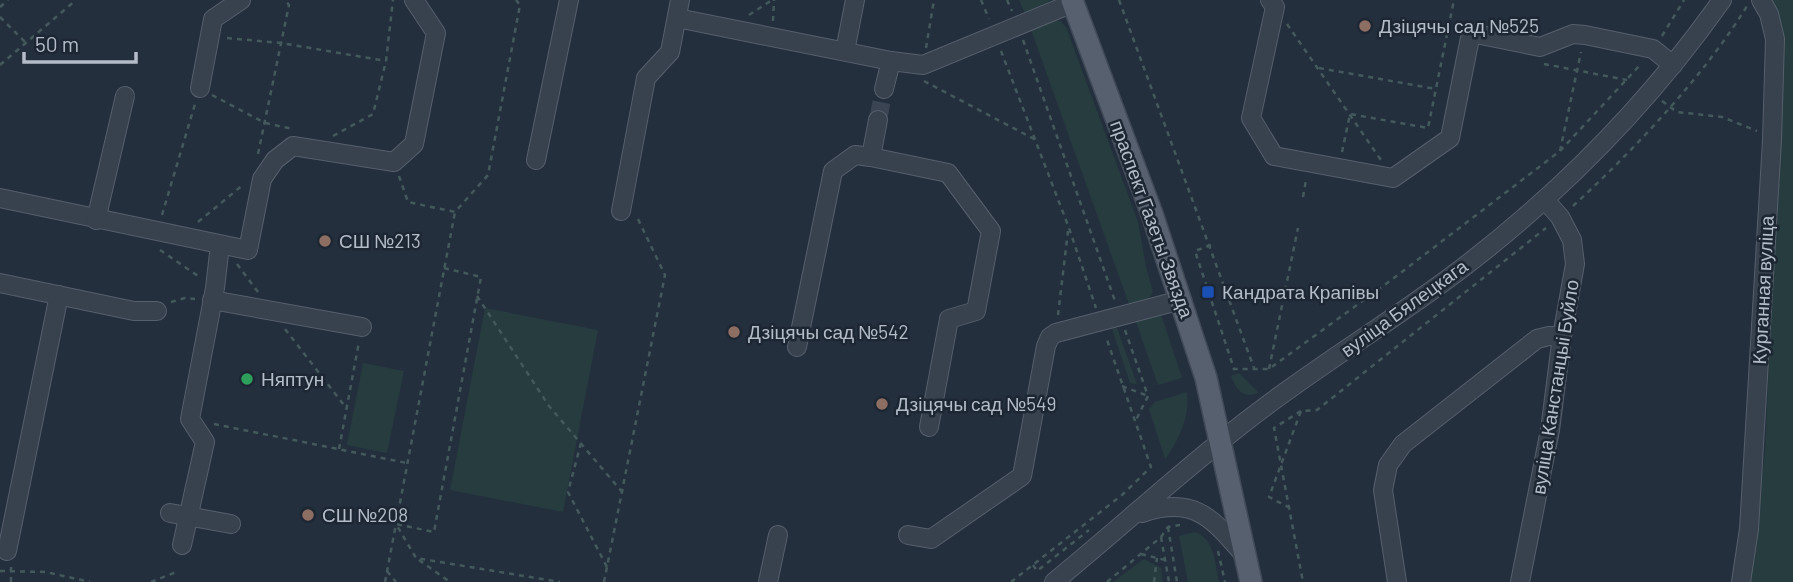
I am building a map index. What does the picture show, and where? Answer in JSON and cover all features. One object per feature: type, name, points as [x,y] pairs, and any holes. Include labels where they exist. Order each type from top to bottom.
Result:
[{"type":"main road","name":"праспект Газеты Звязда","points":[[1073,1],[1181,300],[1206,378],[1251,582]]},
{"type":"street","points":[[200,88],[213,19],[241,0]]},
{"type":"street","points":[[0,198],[96,220],[158,240],[182,236],[248,250],[262,179],[275,160],[293,146],[394,162],[414,144],[436,33],[414,0]]},
{"type":"street","points":[[536,160],[569,0]]},
{"type":"street","points":[[845,51],[855,0]]},
{"type":"street","name":"вуліца Бялецкага","points":[[1054,582],[1130,508],[1266,406],[1461,269],[1545,200],[1608,140],[1673,65],[1722,0]]},
{"type":"street","name":"Курганная вуліца","points":[[1741,582],[1749,529],[1772,140],[1775,39],[1769,14],[1761,0]]},
{"type":"street","points":[[621,211],[646,78],[670,52],[678,9],[728,28],[891,61],[920,71],[1073,1]]},
{"type":"street","points":[[1273,4],[1251,118],[1274,156],[1393,178],[1450,138],[1471,33],[1541,47],[1573,34],[1585,35],[1653,49],[1673,65]]},
{"type":"street","points":[[884,89],[891,61]]},
{"type":"street","points":[[96,220],[125,96]]},
{"type":"street","points":[[871,157],[878,120]]},
{"type":"street","points":[[797,346],[834,171],[855,155],[948,173],[991,232],[976,311],[948,319],[929,427]]},
{"type":"street","name":"вуліца Канстанцыі Буйло","points":[[1520,582],[1550,430],[1562,336],[1575,264],[1573,240],[1545,200]]},
{"type":"street","points":[[182,544],[205,442],[190,419],[214,294],[220,245]]},
{"type":"street","points":[[0,282],[134,311],[160,308]]},
{"type":"street","points":[[214,294],[272,312],[362,327]]},
{"type":"street","points":[[7,551],[59,295]]},
{"type":"street","points":[[908,535],[930,539],[1022,476],[1046,346],[1050,337],[1056,333],[1181,300]]},
{"type":"street","points":[[1396,582],[1383,490],[1388,465],[1402,444],[1537,340],[1562,336]]},
{"type":"street","points":[[1130,508],[1182,506],[1199,511],[1216,524],[1246,557]]},
{"type":"street","points":[[170,513],[230,524]]},
{"type":"street","points":[[768,582],[778,535]]},
{"type":"path","points":[[0,7],[8,0]]},
{"type":"path","points":[[0,65],[76,0]]},
{"type":"path","points":[[256,163],[289,5],[285,0]]},
{"type":"path","points":[[331,137],[373,114],[386,61],[393,0]]},
{"type":"path","points":[[516,0],[520,5]]},
{"type":"path","points":[[385,582],[454,212],[488,175],[521,0]]},
{"type":"path","points":[[728,28],[773,0]]},
{"type":"path","points":[[773,0],[773,37]]},
{"type":"path","points":[[934,0],[920,71],[1035,140]]},
{"type":"path","points":[[981,0],[1069,228],[1151,467],[1122,495],[1011,582]]},
{"type":"path","points":[[1007,0],[1148,396],[1135,422]]},
{"type":"path","points":[[1119,0],[1254,368]]},
{"type":"path","points":[[1350,114],[1428,128],[1454,0]]},
{"type":"path","points":[[1211,245],[1195,251],[1234,369],[1269,369],[1390,281],[1560,151],[1653,49],[1684,0]]},
{"type":"path","points":[[1273,4],[1393,178]]},
{"type":"path","points":[[0,17],[25,42]]},
{"type":"path","points":[[1560,151],[1585,35]]},
{"type":"path","points":[[210,36],[281,43],[386,61]]},
{"type":"path","points":[[1536,62],[1627,80]]},
{"type":"path","points":[[1317,68],[1436,89]]},
{"type":"path","points":[[1631,75],[1637,80]]},
{"type":"path","points":[[214,294],[158,240],[200,88],[265,123],[304,132]]},
{"type":"path","points":[[1660,99],[1677,112],[1727,118],[1749,126],[1772,140]]},
{"type":"path","points":[[1338,169],[1350,114]]},
{"type":"path","points":[[394,162],[408,202],[454,212]]},
{"type":"path","points":[[182,236],[243,185]]},
{"type":"path","points":[[604,582],[666,275],[638,217],[621,211]]},
{"type":"path","points":[[1056,333],[1069,228]]},
{"type":"path","points":[[1269,369],[1298,228]]},
{"type":"path","points":[[239,249],[237,263],[347,409]]},
{"type":"path","points":[[396,524],[433,532],[481,277],[444,268]]},
{"type":"path","points":[[160,308],[186,298],[214,294]]},
{"type":"path","points":[[477,296],[549,406],[624,493]]},
{"type":"path","points":[[339,449],[362,327]]},
{"type":"path","points":[[1122,386],[1148,396]]},
{"type":"path","points":[[1303,582],[1273,428],[1301,411],[1317,410]]},
{"type":"path","points":[[1290,508],[1269,497],[1301,411]]},
{"type":"path","points":[[190,419],[408,463]]},
{"type":"path","points":[[581,443],[568,492],[608,570]]},
{"type":"path","points":[[1122,495],[1130,508]]},
{"type":"path","points":[[396,524],[416,558],[450,582]]},
{"type":"path","points":[[1033,565],[1037,571],[1096,524]]},
{"type":"path","points":[[1107,582],[1161,537],[1168,527],[1180,525]]},
{"type":"path","points":[[1168,527],[1177,582]]},
{"type":"path","points":[[1161,537],[1169,582]]},
{"type":"path","points":[[1216,543],[1225,582]]},
{"type":"path","points":[[1141,554],[1165,560]]},
{"type":"path","points":[[416,558],[560,582]]},
{"type":"path","points":[[1154,582],[1157,558]]},
{"type":"path","points":[[0,570],[46,572],[90,582]]},
{"type":"path","points":[[387,570],[396,582]]},
{"type":"path","points":[[151,582],[176,572]]},
{"type":"green space","points":[[1019,0],[1051,0],[1026,16]]},
{"type":"green space","points":[[1768,0],[1793,0],[1793,582],[1748,582],[1765,452],[1781,82]]},
{"type":"green space","points":[[1054,20],[1060,21],[1066,27],[1138,222],[1153,292],[1148,300],[1130,307],[1030,27]]},
{"type":"green space","points":[[485,308],[598,330],[563,512],[450,490]]},
{"type":"green space","points":[[1159,315],[1162,317],[1182,378],[1158,385],[1135,319]]},
{"type":"green space","points":[[1117,328],[1137,384],[1130,383],[1112,329]]},
{"type":"green space","points":[[363,363],[404,371],[387,453],[347,445]]},
{"type":"green space","points":[[1239,373],[1258,393],[1248,395],[1238,389],[1231,376]]},
{"type":"green space","points":[[1187,392],[1187,410],[1182,427],[1165,459],[1149,409],[1155,402]]},
{"type":"green space","points":[[1195,532],[1202,535],[1210,546],[1219,582],[1188,582],[1179,536]]},
{"type":"green space","points":[[1144,559],[1161,568],[1163,582],[1113,582]]},
{"type":"tunnel","points":[[878,120],[884,89]]},
{"type":"place","name":"Дзіцячы сад №525","points":[[1365,26]]},
{"type":"place","name":"СШ №213","points":[[325,241]]},
{"type":"place","name":"Кандрата Крапівы","points":[[1208,292]]},
{"type":"place","name":"Дзіцячы сад №542","points":[[734,332]]},
{"type":"place","name":"Няптун","points":[[247,379]]},
{"type":"place","name":"Дзіцячы сад №549","points":[[882,404]]},
{"type":"place","name":"СШ №208","points":[[308,515]]}]
